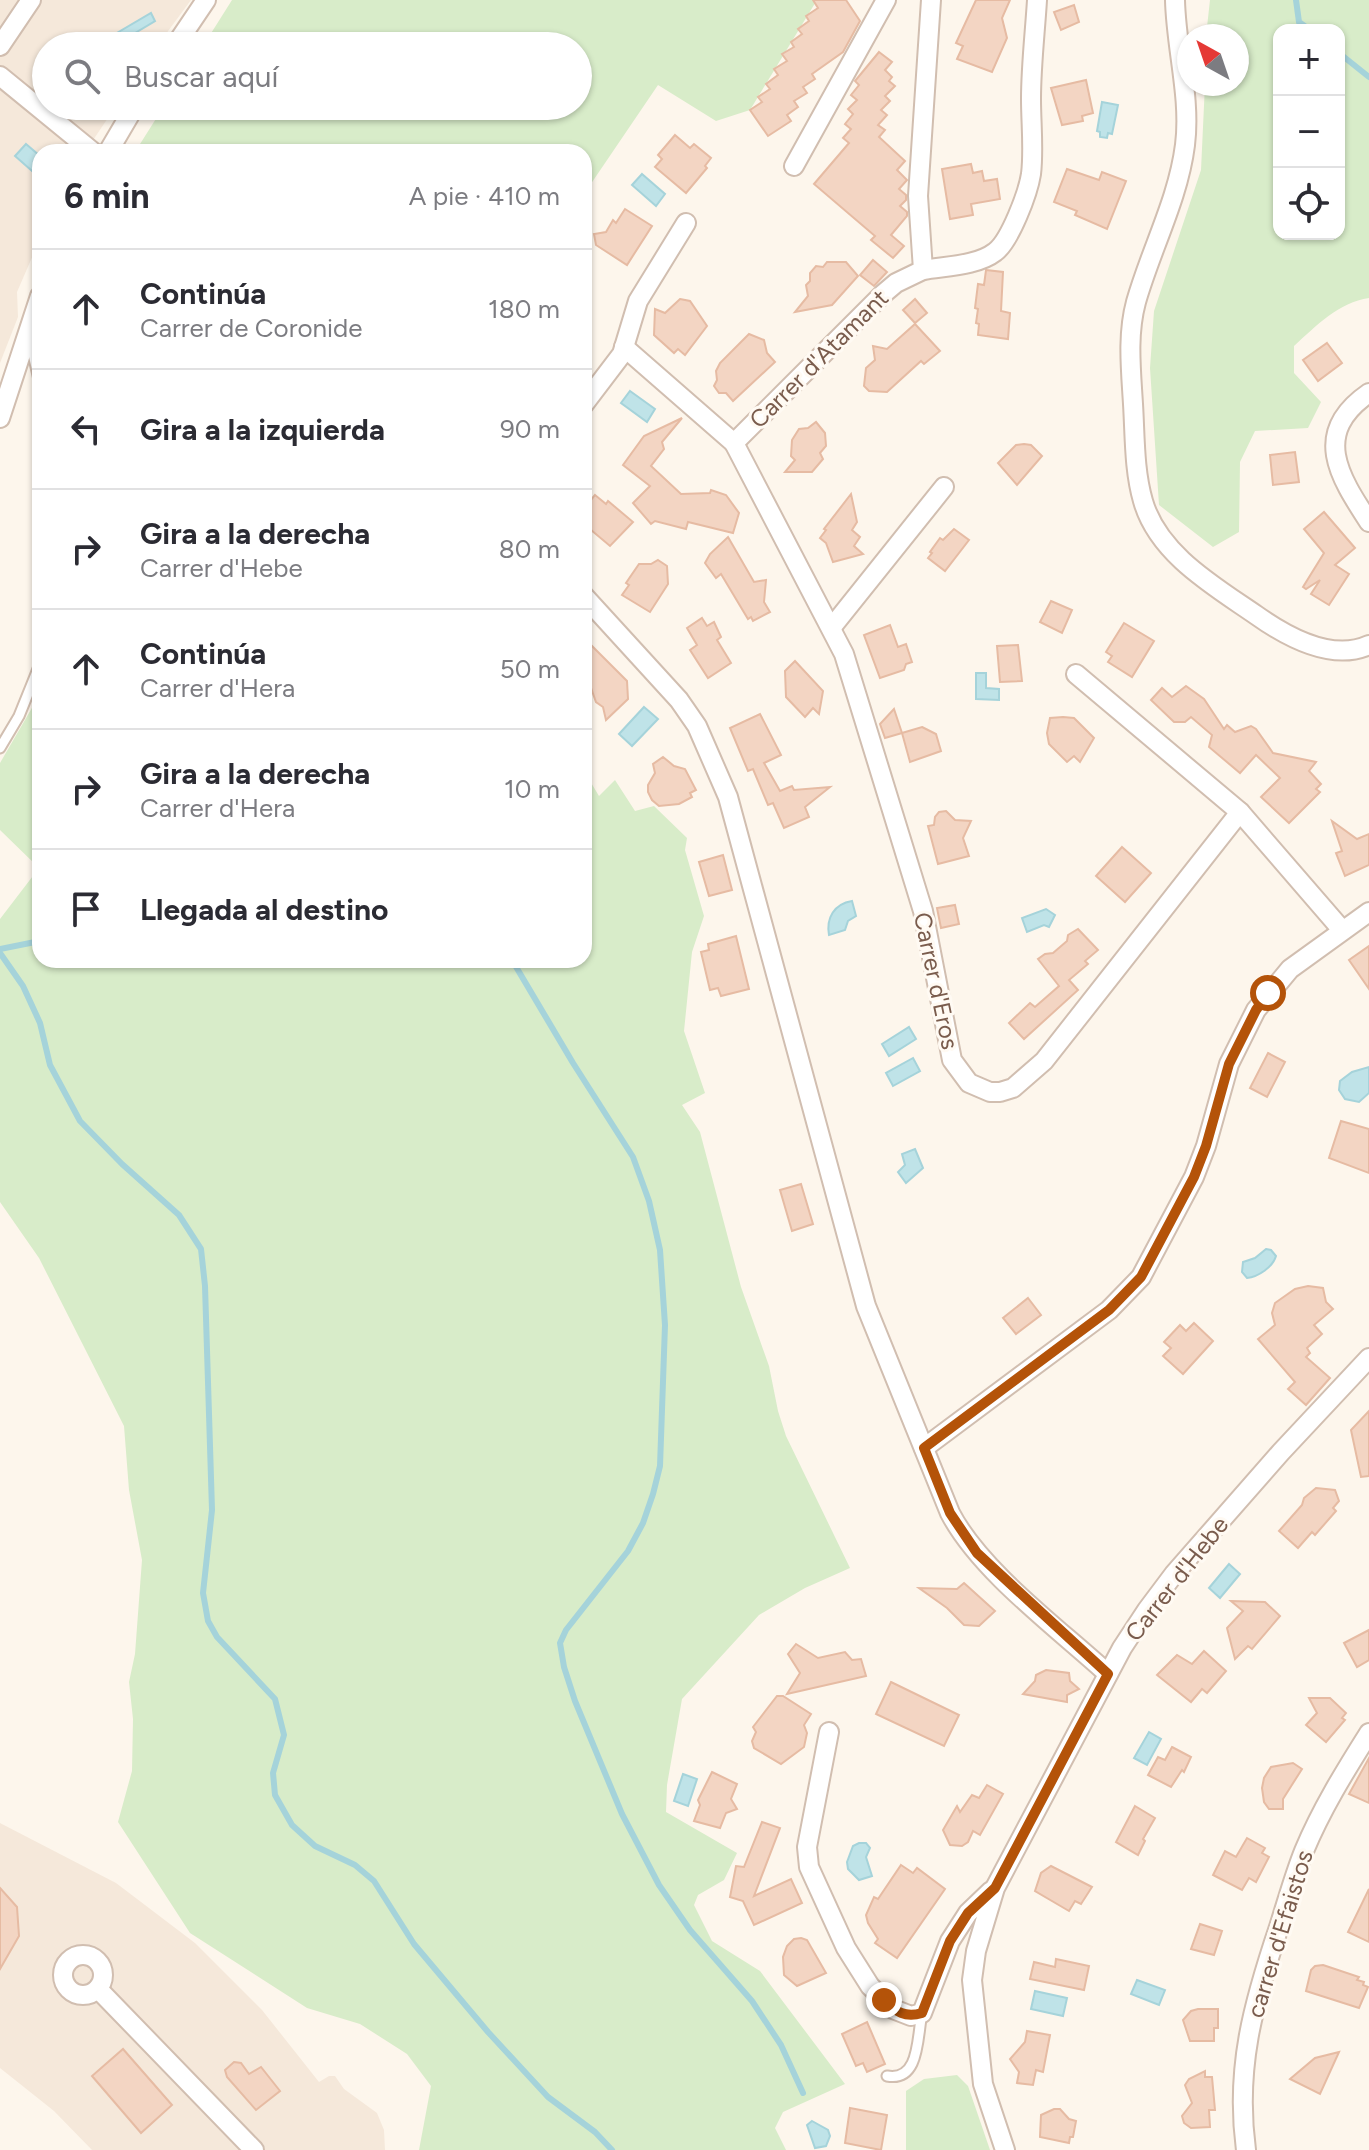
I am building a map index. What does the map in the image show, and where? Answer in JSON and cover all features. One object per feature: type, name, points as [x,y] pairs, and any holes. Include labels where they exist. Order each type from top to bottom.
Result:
[{"type":"street","points":[[0,46],[31,0]]},
{"type":"street","points":[[184,32],[206,0]]},
{"type":"street","points":[[794,166],[886,0]]},
{"type":"street","points":[[923,270],[918,196],[931,0]]},
{"type":"street","name":"Carrer d'Atamant","points":[[624,347],[734,443],[896,283],[923,270],[992,255],[1006,239],[1030,177],[1031,80],[1037,0]]},
{"type":"street","points":[[1175,0],[1186,142],[1175,192],[1139,290],[1131,321],[1136,448],[1143,503],[1161,535],[1180,558],[1262,619],[1312,645],[1329,650],[1343,651],[1369,645]]},
{"type":"street","points":[[0,76],[32,102]]},
{"type":"street","points":[[54,120],[83,144]]},
{"type":"street","points":[[113,144],[127,120]]},
{"type":"street","points":[[592,393],[624,347],[638,301],[655,268],[686,223]]},
{"type":"street","points":[[0,418],[32,321]]},
{"type":"street","points":[[1369,393],[1341,423],[1334,451],[1340,475],[1369,522]]},
{"type":"street","name":"Carrer d'Eros","points":[[734,443],[832,627],[848,669],[923,911],[952,1060],[969,1083],[1000,1092],[1013,1088],[1044,1061],[1240,812]]},
{"type":"street","points":[[832,627],[944,487]]},
{"type":"street","points":[[592,604],[679,700],[697,726],[728,797],[866,1306],[950,1513],[977,1553],[1108,1674]]},
{"type":"street","points":[[1076,674],[1240,812],[1342,930]]},
{"type":"street","points":[[924,1448],[1109,1310],[1141,1277],[1194,1177],[1229,1064],[1256,1010],[1279,979],[1369,912]]},
{"type":"street","name":"Carrer d'Hebe","points":[[1005,2150],[983,2084],[972,1980],[976,1951],[995,1888],[1108,1674],[1139,1622],[1174,1574],[1369,1358]]},
{"type":"street","points":[[829,1732],[807,1847],[809,1867],[846,1948],[870,1986],[893,2009],[911,2016],[922,2013],[950,1941],[968,1913],[995,1888]]},
{"type":"street","name":"carrer d'Efaistos","points":[[1246,2150],[1241,2101],[1244,2062],[1256,1999],[1304,1851],[1333,1792],[1369,1733]]},
{"type":"street","points":[[98,1989],[254,2150]]},
{"type":"lane","points":[[28,333],[32,350]]},
{"type":"lane","points":[[0,748],[19,716],[32,684]]},
{"type":"lane","points":[[887,2076],[896,2078],[908,2074],[922,2013]]},
{"type":"shaded area","points":[[0,0],[191,0],[167,32],[32,32],[32,120],[107,120],[90,144],[32,144],[32,257],[17,292],[18,317],[0,363]]},
{"type":"shaded area","points":[[0,1823],[116,1883],[195,1943],[262,2010],[319,2082],[335,2076],[344,2089],[377,2113],[384,2130],[385,2150],[92,2150],[54,2111],[0,2068]]},
{"type":"green space","points":[[232,0],[817,0],[750,110],[716,121],[658,85],[592,182],[592,144],[140,144],[155,120],[592,120],[592,32],[212,32]]},
{"type":"green space","points":[[1210,0],[1369,0],[1369,298],[1338,310],[1294,346],[1294,373],[1321,402],[1308,428],[1255,431],[1240,462],[1239,532],[1213,547],[1159,505],[1150,368],[1154,311],[1201,170],[1204,96],[1249,96],[1249,24],[1207,24]]},
{"type":"green space","points":[[32,708],[32,861],[0,830],[0,763]]},
{"type":"green space","points":[[615,780],[635,811],[654,806],[687,838],[685,850],[704,916],[692,952],[684,1031],[705,1093],[682,1105],[700,1132],[741,1287],[769,1366],[786,1436],[850,1568],[805,1588],[759,1615],[682,1699],[667,1785],[666,1812],[737,1853],[724,1880],[698,1895],[694,1905],[712,1941],[760,1971],[845,2084],[783,2112],[775,2128],[786,2150],[419,2150],[431,2086],[407,2054],[360,2024],[307,2008],[190,1933],[118,1822],[132,1771],[133,1719],[129,1682],[135,1654],[142,1560],[129,1490],[124,1426],[39,1258],[0,1202],[0,919],[32,877],[32,968],[592,968],[592,784],[599,796]]},
{"type":"green space","points":[[957,2075],[968,2086],[990,2150],[906,2150],[906,2091],[924,2079]]},
{"type":"water","points":[[151,13],[155,21],[137,32],[119,32]]},
{"type":"water","points":[[1102,102],[1118,105],[1112,134],[1108,133],[1107,138],[1100,137],[1097,131]]},
{"type":"water","points":[[26,144],[32,149],[32,171],[15,156]]},
{"type":"water","points":[[642,174],[665,194],[656,206],[632,185]]},
{"type":"water","points":[[630,391],[655,409],[647,422],[621,403]]},
{"type":"water","points":[[976,673],[986,673],[986,688],[999,689],[999,700],[976,699]]},
{"type":"water","points":[[644,707],[658,719],[632,746],[619,734]]},
{"type":"water","points":[[852,901],[856,916],[848,921],[845,930],[829,935],[833,913],[840,905]]},
{"type":"water","points":[[1046,909],[1055,915],[1049,927],[1044,925],[1027,932],[1022,918]]},
{"type":"water","points":[[909,1027],[916,1039],[889,1056],[882,1044]]},
{"type":"water","points":[[913,1058],[920,1071],[893,1086],[886,1073]]},
{"type":"water","points":[[1369,1067],[1369,1093],[1359,1102],[1345,1099],[1339,1090],[1340,1081],[1352,1072]]},
{"type":"water","points":[[915,1149],[923,1168],[906,1183],[898,1172],[905,1165],[902,1154]]},
{"type":"water","points":[[1266,1249],[1276,1256],[1272,1264],[1256,1276],[1247,1278],[1242,1272],[1243,1262],[1255,1258]]},
{"type":"water","points":[[1229,1564],[1240,1574],[1220,1598],[1209,1588]]},
{"type":"water","points":[[1149,1732],[1161,1739],[1147,1765],[1134,1758]]},
{"type":"water","points":[[683,1774],[697,1779],[688,1806],[674,1801]]},
{"type":"water","points":[[866,1843],[870,1848],[866,1857],[872,1876],[859,1880],[848,1869],[847,1862],[853,1846]]},
{"type":"water","points":[[1137,1980],[1165,1990],[1159,2005],[1131,1994]]},
{"type":"water","points":[[1035,1991],[1067,1998],[1063,2016],[1031,2009]]},
{"type":"water","points":[[812,2121],[828,2130],[830,2136],[826,2146],[815,2148],[807,2125]]},
{"type":"building","points":[[813,0],[846,0],[860,21],[843,52],[812,74],[815,79],[803,87],[807,93],[794,101],[798,107],[787,115],[791,121],[768,136],[750,110],[762,102],[758,97],[770,89],[766,84],[778,75],[774,69],[787,61],[782,54],[794,47],[791,42],[802,34],[798,29],[809,21],[806,16],[818,8]]},
{"type":"building","points":[[976,0],[1010,0],[1002,18],[1007,38],[992,72],[957,59],[963,46],[956,43]]},
{"type":"building","points":[[1074,5],[1079,22],[1061,30],[1054,12]]},
{"type":"building","points":[[879,52],[892,62],[885,70],[892,77],[889,81],[895,86],[885,96],[890,101],[881,110],[887,115],[878,125],[885,130],[879,137],[905,161],[897,170],[907,180],[899,189],[906,195],[900,206],[907,216],[891,235],[904,246],[893,258],[871,240],[875,236],[814,184],[849,143],[843,138],[851,129],[845,124],[853,114],[848,109],[857,100],[851,95],[859,85],[855,81]]},
{"type":"building","points":[[1086,80],[1093,113],[1082,116],[1083,121],[1062,125],[1051,88]]},
{"type":"building","points":[[675,135],[690,148],[694,144],[711,158],[705,166],[707,168],[686,193],[655,167],[662,159],[658,155]]},
{"type":"building","points":[[971,164],[973,173],[982,171],[984,181],[997,179],[1000,199],[971,204],[973,215],[950,219],[942,169]]},
{"type":"building","points":[[1067,169],[1099,180],[1102,172],[1126,181],[1107,229],[1075,215],[1077,211],[1054,202]]},
{"type":"building","points":[[625,209],[652,226],[627,265],[596,245],[594,234],[606,232]]},
{"type":"building","points":[[873,260],[887,272],[874,286],[860,275]]},
{"type":"building","points":[[827,262],[846,262],[858,276],[832,305],[795,312],[808,296],[806,285],[810,281],[810,273],[816,266],[823,267]]},
{"type":"building","points":[[986,270],[1003,272],[1001,311],[1010,313],[1008,339],[978,335],[978,309],[975,308],[978,284],[984,285]]},
{"type":"building","points":[[680,299],[690,301],[707,326],[685,355],[678,349],[674,353],[654,335],[655,309],[665,313]]},
{"type":"building","points":[[915,299],[927,313],[915,323],[903,310]]},
{"type":"building","points":[[915,324],[940,351],[924,364],[921,361],[887,392],[869,391],[864,386],[866,368],[875,360],[873,346],[887,349]]},
{"type":"building","points":[[749,334],[764,340],[767,353],[775,362],[733,401],[714,386],[716,371]]},
{"type":"building","points":[[1327,343],[1342,363],[1318,381],[1303,360]]},
{"type":"building","points":[[682,418],[662,442],[664,449],[651,466],[681,494],[710,493],[711,490],[726,495],[739,513],[733,533],[688,522],[686,529],[655,521],[651,524],[633,503],[650,486],[623,465],[644,436]]},
{"type":"building","points":[[816,422],[825,433],[826,446],[820,453],[823,459],[812,472],[785,472],[795,460],[791,456],[792,440],[799,429],[808,428]]},
{"type":"building","points":[[1016,445],[1031,445],[1042,456],[1017,485],[998,463]]},
{"type":"building","points":[[1295,452],[1299,482],[1273,485],[1270,455]]},
{"type":"building","points":[[851,494],[857,522],[852,530],[860,537],[854,546],[863,554],[833,562],[826,543],[820,538]]},
{"type":"building","points":[[595,495],[606,504],[608,501],[633,522],[610,546],[592,531],[592,499]]},
{"type":"building","points":[[1324,512],[1355,548],[1335,565],[1349,574],[1329,605],[1311,594],[1320,580],[1306,589],[1303,587],[1324,553],[1304,529]]},
{"type":"building","points":[[954,529],[969,540],[945,571],[928,558],[940,538],[943,540]]},
{"type":"building","points":[[728,537],[754,582],[766,580],[764,602],[770,612],[753,621],[751,617],[748,619],[721,574],[716,578],[705,563]]},
{"type":"building","points":[[658,560],[667,566],[668,584],[650,612],[622,595],[639,564],[651,564]]},
{"type":"building","points":[[1051,601],[1072,610],[1062,633],[1040,622]]},
{"type":"building","points":[[702,618],[707,626],[714,622],[721,637],[717,640],[731,663],[708,678],[690,650],[697,645],[687,628]]},
{"type":"building","points":[[1124,623],[1154,641],[1132,677],[1108,662],[1112,656],[1106,652]]},
{"type":"building","points":[[890,625],[898,647],[906,644],[912,662],[906,664],[904,670],[880,678],[864,635]]},
{"type":"building","points":[[1018,645],[1022,681],[1000,682],[997,646]]},
{"type":"building","points":[[592,646],[627,681],[628,699],[606,720],[603,707],[596,702],[592,691]]},
{"type":"building","points":[[795,661],[823,691],[819,714],[813,708],[805,717],[786,697],[785,671]]},
{"type":"building","points":[[1186,686],[1204,699],[1224,729],[1227,725],[1235,732],[1251,726],[1273,753],[1316,762],[1309,771],[1321,784],[1316,789],[1320,792],[1289,823],[1261,797],[1280,778],[1256,755],[1240,773],[1209,747],[1212,735],[1191,717],[1185,722],[1174,722],[1151,700],[1162,688],[1172,697]]},
{"type":"building","points":[[894,709],[902,733],[885,738],[880,724]]},
{"type":"building","points":[[760,714],[781,755],[764,763],[780,791],[792,786],[794,790],[830,787],[805,807],[809,817],[784,828],[773,803],[768,805],[753,769],[748,771],[730,728]]},
{"type":"building","points":[[1050,718],[1074,718],[1094,738],[1080,762],[1074,756],[1067,762],[1049,744],[1047,733]]},
{"type":"building","points":[[922,727],[936,734],[941,751],[910,762],[902,733]]},
{"type":"building","points":[[663,757],[674,766],[685,769],[696,790],[690,793],[692,797],[679,804],[659,806],[648,792],[648,785],[655,773],[653,764]]},
{"type":"building","points":[[946,811],[955,820],[971,821],[963,838],[969,856],[938,864],[928,826],[934,825],[939,812]]},
{"type":"building","points":[[1332,821],[1357,839],[1369,834],[1369,865],[1345,876],[1336,853],[1342,851]]},
{"type":"building","points":[[1122,847],[1151,873],[1125,902],[1096,876]]},
{"type":"building","points":[[723,855],[732,890],[709,896],[699,862]]},
{"type":"building","points":[[955,905],[959,924],[941,928],[937,908]]},
{"type":"building","points":[[1078,929],[1098,950],[1085,961],[1088,964],[1069,980],[1078,990],[1024,1039],[1009,1023],[1030,1003],[1035,1007],[1059,986],[1038,959],[1053,953],[1067,941],[1068,935]]},
{"type":"building","points":[[736,936],[749,989],[721,996],[718,988],[710,990],[701,952],[709,950],[708,944]]},
{"type":"building","points":[[1369,946],[1369,989],[1349,960]]},
{"type":"building","points":[[1268,1053],[1285,1062],[1267,1097],[1250,1088]]},
{"type":"building","points":[[1341,1121],[1369,1129],[1369,1173],[1329,1158]]},
{"type":"building","points":[[801,1184],[813,1224],[792,1231],[780,1190]]},
{"type":"building","points":[[1308,1286],[1323,1288],[1326,1302],[1333,1309],[1314,1325],[1322,1334],[1307,1348],[1310,1353],[1306,1357],[1330,1378],[1306,1405],[1288,1389],[1295,1382],[1258,1339],[1275,1325],[1272,1313],[1275,1303],[1295,1289]]},
{"type":"building","points":[[1028,1298],[1041,1315],[1016,1334],[1003,1318]]},
{"type":"building","points":[[1194,1323],[1213,1341],[1183,1374],[1163,1356],[1171,1348],[1164,1342],[1180,1325],[1186,1331]]},
{"type":"building","points":[[1369,1411],[1369,1476],[1361,1477],[1351,1430]]},
{"type":"building","points":[[1316,1488],[1335,1490],[1339,1501],[1333,1508],[1336,1511],[1315,1535],[1312,1532],[1298,1548],[1279,1531],[1302,1505],[1304,1498]]},
{"type":"building","points":[[964,1583],[995,1611],[979,1626],[964,1625],[919,1588],[957,1589]]},
{"type":"building","points":[[1231,1601],[1265,1602],[1280,1616],[1252,1649],[1248,1646],[1235,1659],[1227,1628],[1243,1611]]},
{"type":"building","points":[[1369,1630],[1369,1660],[1357,1667],[1344,1643]]},
{"type":"building","points":[[796,1644],[818,1658],[845,1652],[852,1660],[861,1659],[866,1676],[787,1694],[800,1673],[788,1654]]},
{"type":"building","points":[[1204,1651],[1226,1671],[1207,1693],[1202,1689],[1191,1702],[1157,1675],[1177,1655],[1192,1664]]},
{"type":"building","points":[[1046,1670],[1069,1673],[1070,1681],[1079,1689],[1067,1695],[1067,1702],[1023,1694],[1035,1681],[1036,1675]]},
{"type":"building","points":[[891,1682],[959,1715],[944,1746],[876,1714]]},
{"type":"building","points":[[777,1696],[783,1696],[811,1714],[804,1725],[807,1733],[804,1747],[781,1764],[754,1748],[752,1741],[756,1732],[753,1727]]},
{"type":"building","points":[[1309,1698],[1330,1698],[1346,1713],[1342,1718],[1345,1720],[1326,1742],[1306,1725],[1317,1713]]},
{"type":"building","points":[[1172,1747],[1191,1757],[1184,1772],[1182,1770],[1171,1787],[1148,1775],[1158,1757],[1165,1760]]},
{"type":"building","points":[[1369,1758],[1369,1803],[1349,1794]]},
{"type":"building","points":[[1293,1763],[1302,1769],[1283,1799],[1283,1809],[1269,1809],[1264,1802],[1264,1778],[1271,1767]]},
{"type":"building","points":[[712,1772],[737,1784],[731,1799],[737,1809],[726,1813],[720,1828],[694,1821],[700,1805],[698,1800]]},
{"type":"building","points":[[987,1785],[1003,1794],[980,1835],[973,1831],[968,1842],[962,1846],[950,1845],[943,1830],[957,1806],[960,1812],[972,1795],[979,1798]]},
{"type":"building","points":[[1135,1806],[1155,1818],[1138,1855],[1116,1842]]},
{"type":"building","points":[[762,1822],[780,1828],[754,1896],[791,1879],[802,1903],[754,1925],[743,1901],[730,1897],[736,1866],[744,1867]]},
{"type":"building","points":[[1247,1838],[1265,1848],[1262,1853],[1269,1857],[1256,1882],[1249,1878],[1242,1890],[1213,1875],[1225,1851],[1236,1857]]},
{"type":"building","points":[[901,1865],[913,1873],[917,1868],[945,1889],[897,1958],[875,1943],[878,1939],[866,1915],[874,1897],[878,1899]]},
{"type":"building","points":[[1051,1866],[1092,1887],[1081,1904],[1075,1901],[1069,1911],[1035,1891],[1041,1873]]},
{"type":"building","points":[[0,1888],[17,1907],[19,1936],[0,1969]]},
{"type":"building","points":[[1369,1889],[1369,1942],[1348,1932]]},
{"type":"building","points":[[1200,1924],[1222,1931],[1214,1955],[1191,1949]]},
{"type":"building","points":[[794,1939],[807,1940],[826,1973],[797,1986],[784,1975],[783,1957],[787,1946]]},
{"type":"building","points":[[1056,1959],[1089,1966],[1084,1990],[1030,1979],[1034,1962],[1055,1967]]},
{"type":"building","points":[[1323,1965],[1359,1977],[1357,1980],[1364,1982],[1363,1985],[1368,1987],[1359,2008],[1306,1991],[1311,1970]]},
{"type":"building","points":[[1218,2009],[1214,2041],[1190,2041],[1183,2020],[1191,2011]]},
{"type":"building","points":[[867,2022],[885,2064],[867,2072],[863,2063],[856,2066],[842,2034]]},
{"type":"building","points":[[1027,2031],[1050,2035],[1043,2072],[1036,2070],[1033,2085],[1017,2083],[1019,2072],[1010,2059],[1025,2042]]},
{"type":"building","points":[[123,2049],[172,2105],[141,2133],[92,2076]]},
{"type":"building","points":[[1339,2052],[1320,2094],[1290,2079],[1315,2058]]},
{"type":"building","points":[[234,2062],[241,2063],[249,2074],[261,2067],[280,2091],[256,2110],[227,2077],[225,2070]]},
{"type":"building","points":[[1205,2071],[1205,2077],[1212,2077],[1215,2110],[1209,2110],[1210,2127],[1191,2128],[1184,2123],[1182,2116],[1192,2103],[1185,2085],[1189,2079]]},
{"type":"building","points":[[850,2108],[887,2115],[881,2150],[845,2143]]},
{"type":"building","points":[[1060,2109],[1069,2119],[1076,2121],[1069,2143],[1040,2137],[1041,2115]]},
{"type":"waterway","points":[[1296,0],[1302,24]]},
{"type":"waterway","points":[[1345,58],[1369,77]]},
{"type":"waterway","points":[[0,949],[32,943]]},
{"type":"waterway","points":[[0,953],[23,986],[40,1023],[50,1065],[80,1121],[179,1215],[201,1249],[205,1286],[212,1510],[203,1593],[208,1621],[217,1637],[275,1699],[284,1735],[273,1773],[275,1795],[292,1825],[315,1846],[355,1865],[374,1881],[414,1944],[488,2032],[548,2097],[595,2132],[612,2150]]},
{"type":"waterway","points":[[517,968],[633,1157],[649,1201],[660,1250],[665,1325],[660,1466],[643,1523],[628,1551],[566,1630],[560,1643],[564,1667],[622,1814],[659,1885],[690,1930],[752,2001],[781,2045],[803,2093]]},
{"type":"route","points":[[884,2000],[903,2014],[911,2016],[922,2013],[950,1941],[968,1913],[995,1888],[1108,1674],[977,1553],[950,1513],[924,1448],[1109,1310],[1141,1277],[1194,1177],[1229,1064],[1268,993]]}]
